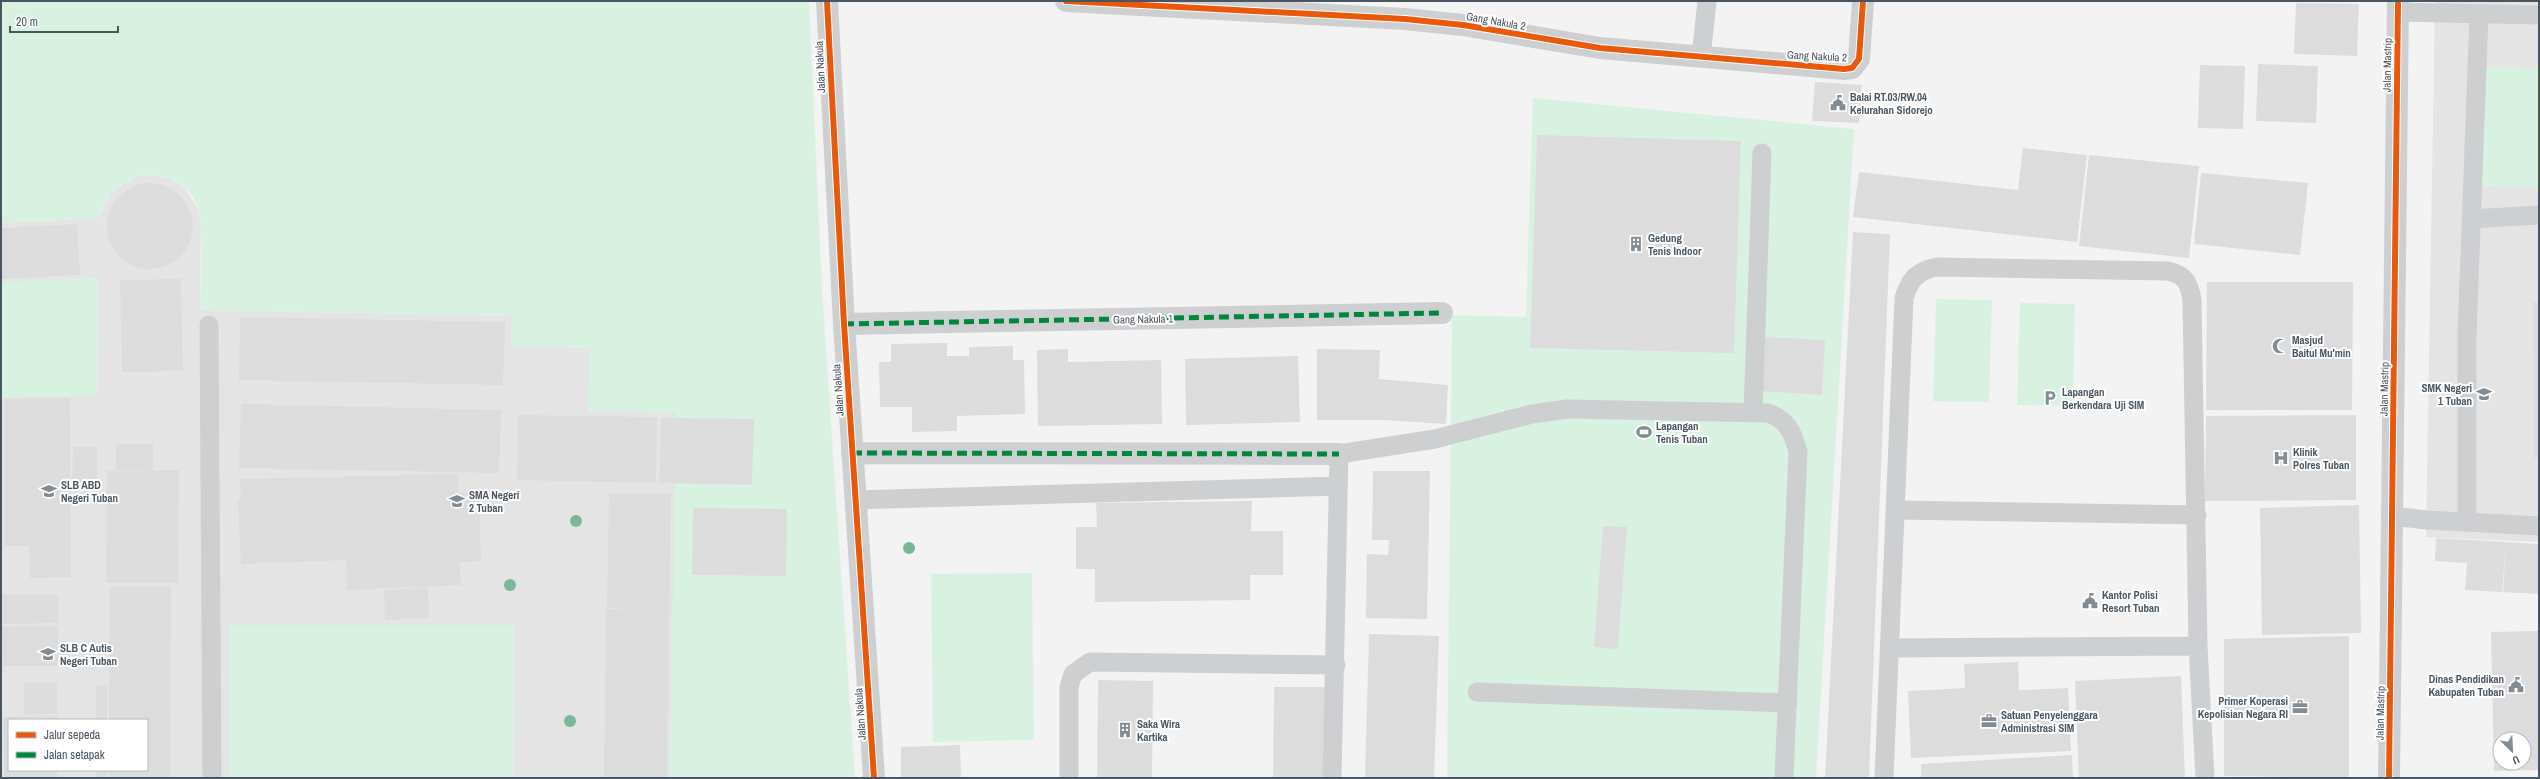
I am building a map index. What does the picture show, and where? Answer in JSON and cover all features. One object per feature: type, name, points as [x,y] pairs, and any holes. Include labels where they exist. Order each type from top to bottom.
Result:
[{"type":"street","name":"Jalan Nakula","points":[[827,1],[844,324],[874,778]]},
{"type":"street","name":"Gang Nakula 2","points":[[1066,1],[1405,19],[1462,25],[1600,48],[1833,68],[1852,68],[1859,58],[1863,1]]},
{"type":"street","name":"Jalan Mastrip","points":[[2389,778],[2398,7]]},
{"type":"street","name":"Gang Nakula 1","points":[[844,324],[1442,313]]},
{"type":"street","points":[[852,452],[1339,454]]},
{"type":"lane","points":[[1701,57],[1707,1]]},
{"type":"lane","points":[[2398,7],[2479,14],[2539,15]]},
{"type":"lane","points":[[2467,521],[2467,334],[2479,14]]},
{"type":"lane","points":[[1753,413],[1762,153]]},
{"type":"lane","points":[[2471,219],[2539,215]]},
{"type":"lane","points":[[1884,778],[1904,298],[1909,283],[1916,274],[1937,267],[2168,270],[2186,278],[2192,300],[2197,515],[2198,646],[2205,778]]},
{"type":"lane","points":[[209,325],[212,778]]},
{"type":"lane","points":[[1332,778],[1336,665],[1339,454],[1435,439],[1532,414],[1567,408],[1768,413],[1780,417],[1789,426],[1798,452],[1784,778]]},
{"type":"lane","points":[[856,500],[1338,486]]},
{"type":"lane","points":[[1895,510],[2197,515]]},
{"type":"lane","points":[[2392,516],[2427,520],[2539,526]]},
{"type":"lane","points":[[1890,648],[2198,646]]},
{"type":"lane","points":[[1069,778],[1069,687],[1073,674],[1090,662],[1336,665]]},
{"type":"lane","points":[[1476,692],[1788,704]]},
{"type":"shaded area","name":"SMK Negeri 1 Tuban","points":[[2435,1],[2539,1],[2539,542],[2426,537]]},
{"type":"shaded area","name":"SMA Negeri 2 Tuban","points":[[155,175],[171,179],[184,187],[198,208],[201,223],[200,310],[512,316],[512,346],[590,348],[589,411],[676,412],[836,778],[1,778],[1,223],[98,218],[112,193],[124,183],[139,176]]},
{"type":"green space","points":[[1,1],[809,1],[822,289],[855,778],[670,778],[676,413],[588,411],[590,348],[511,346],[512,316],[200,310],[202,242],[198,207],[192,196],[184,187],[163,176],[139,176],[128,181],[118,188],[112,195],[98,218],[1,223]]},
{"type":"green space","points":[[2486,67],[2539,68],[2539,188],[2482,186]]},
{"type":"green space","name":"Lapangan Tenis Tuban","points":[[1533,98],[1854,129],[1816,778],[1447,778],[1452,315],[1526,317]]},
{"type":"green space","points":[[98,278],[97,396],[2,397],[1,614],[1,282]]},
{"type":"green space","points":[[1936,299],[1992,300],[1989,402],[1933,401]]},
{"type":"green space","points":[[2020,303],[2075,304],[2073,406],[2017,405]]},
{"type":"green space","points":[[1032,573],[1034,740],[933,742],[931,574]]},
{"type":"green space","points":[[229,625],[514,625],[513,778],[229,778]]},
{"type":"building","points":[[2296,3],[2359,4],[2357,56],[2294,54]]},
{"type":"building","points":[[2258,64],[2318,66],[2316,123],[2256,121]]},
{"type":"building","points":[[2200,65],[2245,66],[2243,129],[2198,128]]},
{"type":"building","points":[[1815,82],[1862,85],[1859,123],[1812,121]]},
{"type":"building","name":"Gedung Tenis Indoor","points":[[1537,135],[1741,141],[1734,353],[1530,348]]},
{"type":"building","points":[[2023,148],[2087,155],[2077,242],[1853,217],[1859,172],[2018,190]]},
{"type":"building","points":[[2089,155],[2199,166],[2189,258],[2079,246]]},
{"type":"building","points":[[2201,173],[2308,183],[2300,255],[2194,244]]},
{"type":"building","points":[[150,183],[166,186],[174,190],[186,202],[190,210],[193,226],[190,242],[186,250],[174,262],[166,266],[150,269],[134,266],[126,262],[114,250],[110,242],[107,226],[110,210],[114,202],[126,190],[134,186]]},
{"type":"building","points":[[77,224],[80,275],[1,279],[1,228]]},
{"type":"building","points":[[1853,232],[1890,234],[1869,778],[1825,778]]},
{"type":"building","points":[[181,279],[183,371],[122,372],[120,280]]},
{"type":"building","name":"Masjud Baitul Mu'min","points":[[2207,282],[2353,282],[2352,410],[2206,410]]},
{"type":"building","points":[[2533,302],[2539,302],[2539,458],[2534,458]]},
{"type":"building","points":[[240,317],[505,322],[503,385],[239,380]]},
{"type":"building","points":[[1764,337],[1825,340],[1822,395],[1761,391]]},
{"type":"building","points":[[947,343],[947,356],[969,356],[969,347],[1013,346],[1013,360],[1024,360],[1025,414],[957,416],[957,431],[912,432],[912,407],[880,407],[879,362],[891,362],[891,344]]},
{"type":"building","points":[[1068,349],[1068,362],[1161,360],[1162,424],[1038,426],[1037,350]]},
{"type":"building","points":[[1317,349],[1380,350],[1379,379],[1448,385],[1446,424],[1384,420],[1317,420]]},
{"type":"building","points":[[1298,356],[1300,422],[1186,425],[1185,359]]},
{"type":"building","points":[[70,398],[71,577],[30,578],[29,546],[5,546],[5,399]]},
{"type":"building","points":[[241,404],[501,410],[499,473],[239,468]]},
{"type":"building","points":[[518,415],[657,417],[656,483],[517,480]]},
{"type":"building","name":"Klinik Polres Tuban","points":[[2356,415],[2356,500],[2205,501],[2206,416]]},
{"type":"building","points":[[661,418],[754,419],[752,485],[659,483]]},
{"type":"building","points":[[116,444],[153,444],[153,470],[116,470]]},
{"type":"building","points":[[73,447],[97,447],[97,489],[72,489]]},
{"type":"building","points":[[179,470],[178,583],[106,583],[107,471]]},
{"type":"building","points":[[1373,471],[1430,471],[1427,619],[1366,618],[1367,554],[1388,555],[1389,540],[1372,540]]},
{"type":"building","points":[[458,474],[458,493],[479,492],[481,561],[460,562],[461,585],[347,590],[346,560],[241,564],[238,499],[241,499],[240,479]]},
{"type":"building","points":[[609,493],[671,494],[667,778],[604,778],[606,609],[633,609],[607,608]]},
{"type":"building","points":[[1252,501],[1251,531],[1283,531],[1283,575],[1250,575],[1250,600],[1095,602],[1095,569],[1076,569],[1076,527],[1097,527],[1096,503]]},
{"type":"building","points":[[2359,505],[2361,633],[2262,635],[2260,508]]},
{"type":"building","points":[[693,508],[787,509],[786,576],[692,575]]},
{"type":"building","points":[[1603,526],[1627,527],[1618,649],[1594,647]]},
{"type":"building","points":[[2436,538],[2506,542],[2502,592],[2465,590],[2467,563],[2435,561]]},
{"type":"building","points":[[2506,542],[2539,544],[2539,594],[2503,592]]},
{"type":"building","points":[[110,587],[171,587],[170,778],[109,778],[109,771],[148,771],[148,719],[109,719]]},
{"type":"building","points":[[428,587],[429,618],[385,620],[384,590]]},
{"type":"building","points":[[3,595],[58,595],[58,623],[3,624]]},
{"type":"building","points":[[58,626],[58,666],[3,666],[2,627]]},
{"type":"building","name":"Dinas Pendidikan Kabupaten Tuban","points":[[2539,631],[2539,770],[2532,770],[2532,731],[2493,731],[2491,632]]},
{"type":"building","points":[[1369,634],[1439,636],[1434,778],[1365,778]]},
{"type":"building","name":"Primer Koperasi Kepolisian Negara RI","points":[[2349,636],[2349,778],[2224,776],[2224,639]]},
{"type":"building","name":"Satuan Penyelenggara Administrasi SIM","points":[[2018,662],[2019,690],[2068,688],[2071,751],[1911,758],[1908,691],[1965,688],[1964,664]]},
{"type":"building","points":[[2181,676],[2185,778],[2079,778],[2075,681]]},
{"type":"building","name":"Saka Wira Kartika","points":[[1098,680],[1153,681],[1152,778],[1097,778]]},
{"type":"building","points":[[24,683],[57,683],[57,714],[24,715]]},
{"type":"building","points":[[96,685],[107,686],[107,719],[96,719]]},
{"type":"building","points":[[1274,687],[1325,687],[1323,778],[1273,778]]},
{"type":"building","points":[[57,716],[57,719],[8,719],[8,771],[57,771],[57,778],[4,778],[3,717]]},
{"type":"building","points":[[960,745],[961,778],[901,778],[901,747]]},
{"type":"building","points":[[2072,755],[2073,778],[1921,778],[1921,764]]},
{"type":"building","points":[[96,771],[107,771],[107,778],[96,778]]},
{"type":"marked path","points":[[844,324],[1442,313]]},
{"type":"marked path","points":[[852,453],[1339,454]]},
{"type":"cycle path","points":[[827,1],[844,324],[874,778]]},
{"type":"cycle path","points":[[1066,1],[1405,19],[1463,25],[1600,48],[1844,69],[1852,68],[1859,59],[1863,1]]},
{"type":"cycle path","points":[[2389,778],[2398,1]]},
{"type":"place","name":"Balai RT.03/RW.04 Kelurahan Sidorejo","points":[[1838,103]]},
{"type":"place","name":"Gedung Tenis Indoor","points":[[1636,244]]},
{"type":"place","name":"Masjud Baitul Mu'min","points":[[2280,346]]},
{"type":"place","name":"SMK Negeri 1 Tuban","points":[[2484,394]]},
{"type":"place","name":"Lapangan Berkendara Uji SIM","points":[[2050,398]]},
{"type":"place","name":"Lapangan Tenis Tuban","points":[[1644,432]]},
{"type":"place","name":"Klinik Polres Tuban","points":[[2281,458]]},
{"type":"place","name":"SLB ABD Negeri Tuban","points":[[49,491]]},
{"type":"place","name":"SMA Negeri 2 Tuban","points":[[457,501]]},
{"type":"place","name":"Kantor Polisi Resort Tuban","points":[[2090,601]]},
{"type":"place","name":"SLB C Autis Negeri Tuban","points":[[48,654]]},
{"type":"place","name":"Dinas Pendidikan Kabupaten Tuban","points":[[2516,685]]},
{"type":"place","name":"Primer Koperasi Kepolisian Negara RI","points":[[2300,707]]},
{"type":"place","name":"Satuan Penyelenggara Administrasi SIM","points":[[1989,721]]},
{"type":"place","name":"Saka Wira Kartika","points":[[1125,730]]}]
